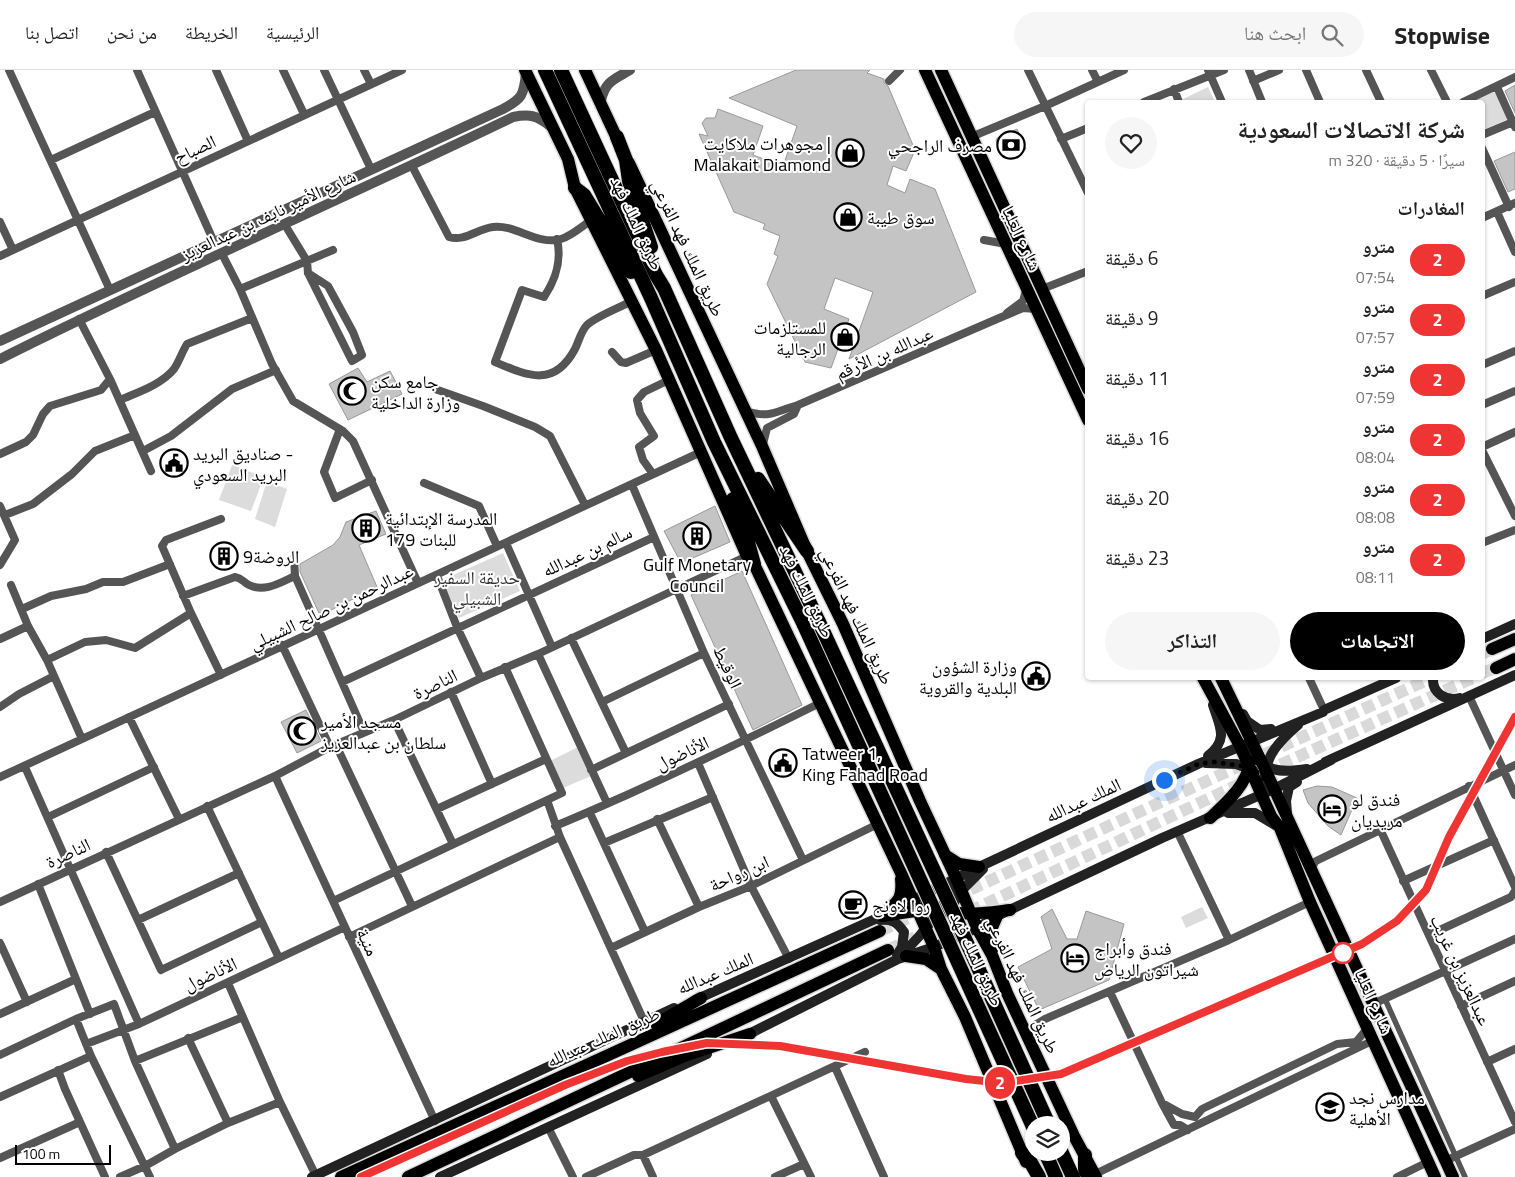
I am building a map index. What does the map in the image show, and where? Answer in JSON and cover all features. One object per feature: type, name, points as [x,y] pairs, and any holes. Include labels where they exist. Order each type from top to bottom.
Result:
[{"type":"highway","name":"طريق الملك فهد","points":[[545,70],[644,282],[717,448],[804,625],[1028,1116]]},
{"type":"highway","name":"طريق الملك فهد","points":[[560,70],[656,275],[664,288],[731,438],[948,900],[1045,1116]]},
{"type":"highway","points":[[617,138],[626,160],[636,203],[662,277],[664,288]]},
{"type":"highway","points":[[575,188],[584,195],[633,276],[644,282]]},
{"type":"highway","points":[[731,438],[739,442],[761,484],[807,550]]},
{"type":"highway","points":[[717,448],[746,535],[750,560]]},
{"type":"highway","points":[[1022,1153],[1031,1163],[1039,1177]]},
{"type":"highway","points":[[1085,1156],[1085,1169],[1093,1176]]},
{"type":"highway","points":[[1049,1161],[1056,1177]]},
{"type":"highway","points":[[1066,1161],[1073,1177]]},
{"type":"main road","name":"طريق الملك فهد الفرعي","points":[[585,70],[601,100],[617,138],[746,410],[807,550],[843,624],[920,801],[956,878],[976,928],[992,955],[1007,993],[1085,1156]]},
{"type":"main road","name":"شارع العليا","points":[[925,70],[1085,414]]},
{"type":"main road","name":"شارع العليا","points":[[941,70],[1085,382]]},
{"type":"main road","points":[[526,72],[550,126],[568,159],[575,188],[590,221],[656,350],[750,560],[916,903],[941,970],[965,1017],[1032,1177]]},
{"type":"main road","points":[[1485,638],[1515,624]]},
{"type":"main road","points":[[1492,650],[1515,638]]},
{"type":"main road","points":[[1496,668],[1515,659]]},
{"type":"main road","points":[[1198,764],[1250,761],[1264,773],[1312,768],[1515,675]]},
{"type":"main road","points":[[1198,764],[1215,750],[1220,744],[1222,737],[1221,728],[1204,680]]},
{"type":"main road","name":"شارع العليا","points":[[1205,680],[1264,773],[1268,792]]},
{"type":"main road","name":"شارع العليا","points":[[1222,680],[1246,743],[1250,761],[1285,826],[1311,868],[1379,1001],[1392,1044],[1451,1158],[1453,1177]]},
{"type":"main road","points":[[1222,680],[1247,721],[1260,730],[1308,718]]},
{"type":"main road","points":[[1198,764],[1323,712],[1392,680]]},
{"type":"main road","points":[[1433,680],[1433,686],[1442,697],[1453,700],[1469,696]]},
{"type":"main road","points":[[1264,773],[1277,745],[1308,718]]},
{"type":"main road","points":[[440,1177],[750,1034],[898,959],[934,947],[976,928],[997,916],[1177,831],[1268,792],[1331,760]]},
{"type":"main road","points":[[1210,818],[1231,812],[1255,813],[1285,826],[1286,801],[1289,787],[1331,760]]},
{"type":"main road","points":[[1210,818],[1231,799],[1250,761]]},
{"type":"main road","name":"الملك عبدالله","points":[[916,903],[956,878],[1198,764]]},
{"type":"main road","points":[[878,824],[893,827],[906,823],[916,815],[920,801]]},
{"type":"main road","name":"شارع العليا","points":[[1285,826],[1310,902],[1369,1035],[1436,1177]]},
{"type":"main road","points":[[945,855],[958,864],[983,866]]},
{"type":"main road","points":[[898,959],[926,931],[983,866]]},
{"type":"main road","points":[[879,922],[902,894],[900,871]]},
{"type":"main road","points":[[934,947],[943,912],[956,878]]},
{"type":"main road","points":[[879,922],[916,903],[943,912],[976,928]]},
{"type":"main road","points":[[943,912],[970,914],[1010,910]]},
{"type":"main road","points":[[992,955],[990,932],[997,916]]},
{"type":"main road","points":[[879,922],[892,920],[899,924],[904,932],[898,959]]},
{"type":"main road","name":"الملك عبدالله","points":[[314,1176],[435,1121],[644,1021],[879,922]]},
{"type":"main road","name":"طريق الملك عبدالله","points":[[341,1177],[543,1084],[879,922]]},
{"type":"main road","points":[[408,1177],[888,950]]},
{"type":"main road","points":[[898,959],[926,959],[941,970]]},
{"type":"main road","points":[[965,1017],[963,1000],[976,984],[996,983],[1007,993]]},
{"type":"main road","points":[[543,1084],[606,1048],[667,1019],[701,998]]},
{"type":"main road","points":[[554,1107],[603,1091],[687,1055],[750,1034]]},
{"type":"main road","points":[[1369,1035],[1392,1044]]},
{"type":"main road","points":[[330,1177],[377,1160]]},
{"type":"street","points":[[9,70],[110,290]]},
{"type":"street","points":[[137,70],[181,172],[214,242]]},
{"type":"street","points":[[216,70],[248,141]]},
{"type":"street","points":[[283,70],[304,114]]},
{"type":"street","points":[[324,70],[371,169]]},
{"type":"street","points":[[364,70],[371,84]]},
{"type":"street","name":"الصباح","points":[[0,256],[402,70]]},
{"type":"street","points":[[610,70],[614,72],[619,70]]},
{"type":"street","points":[[601,100],[605,87],[609,82],[630,70]]},
{"type":"street","points":[[889,81],[900,70]]},
{"type":"street","points":[[1028,70],[1085,188]]},
{"type":"street","points":[[1092,70],[1098,82]]},
{"type":"street","points":[[971,136],[1045,106],[1124,70]]},
{"type":"street","points":[[1149,100],[1209,73],[1224,70]]},
{"type":"street","points":[[1249,70],[1261,100]]},
{"type":"street","points":[[1253,81],[1279,70]]},
{"type":"street","points":[[1306,70],[1319,100]]},
{"type":"street","points":[[1366,70],[1379,100]]},
{"type":"street","points":[[1431,70],[1446,100]]},
{"type":"street","name":"شارع الأمير نايف بن عبدالعزيز","points":[[0,342],[517,102],[524,92],[526,72]]},
{"type":"street","points":[[1209,73],[1221,100]]},
{"type":"street","points":[[1468,100],[1515,77]]},
{"type":"street","points":[[1485,134],[1514,124],[1497,87]]},
{"type":"street","points":[[1174,89],[1178,100]]},
{"type":"street","points":[[503,109],[516,106],[519,113],[513,117]]},
{"type":"street","points":[[51,160],[155,112]]},
{"type":"street","name":"شارع الأمير نايف بن عبدالعزيز","points":[[0,359],[79,320],[412,166],[513,117],[530,115],[538,117],[550,126]]},
{"type":"street","points":[[1061,139],[1085,129]]},
{"type":"street","points":[[1485,154],[1512,205],[1485,217]]},
{"type":"street","points":[[412,166],[449,237],[457,240],[492,227],[505,228],[542,239],[557,239],[590,221]]},
{"type":"street","points":[[1497,212],[1515,252]]},
{"type":"street","points":[[0,222],[13,250]]},
{"type":"street","points":[[285,225],[307,261],[308,273],[352,361],[362,355],[353,332],[328,286],[308,273]]},
{"type":"street","points":[[557,239],[560,251],[557,271],[552,284],[544,297],[522,290],[495,362],[530,375],[541,377],[559,368],[574,350],[587,325],[632,301]]},
{"type":"street","points":[[984,240],[1006,244]]},
{"type":"street","points":[[240,289],[333,250]]},
{"type":"street","points":[[222,254],[240,289],[276,370],[293,401],[340,429],[353,441],[418,583]]},
{"type":"street","points":[[1042,289],[1085,272]]},
{"type":"street","points":[[1485,295],[1515,282]]},
{"type":"street","points":[[997,319],[1023,301],[1026,288]]},
{"type":"street","name":"عبدالله بن الأرقم","points":[[762,446],[767,428],[775,422],[794,414],[798,405],[1023,308],[1036,309]]},
{"type":"street","points":[[120,400],[146,389],[164,378],[175,368],[187,344],[252,318]]},
{"type":"street","points":[[79,320],[110,378],[151,470]]},
{"type":"street","points":[[612,352],[621,362],[626,364],[656,350]]},
{"type":"street","points":[[1485,364],[1515,351]]},
{"type":"street","points":[[142,451],[170,436],[232,389],[276,370]]},
{"type":"street","points":[[0,454],[26,442],[33,435],[43,414],[50,406],[101,390],[110,378]]},
{"type":"street","points":[[653,474],[643,460],[639,447],[654,436],[640,412],[637,400],[644,392],[669,380]]},
{"type":"street","points":[[435,389],[535,427],[550,436],[585,505]]},
{"type":"street","points":[[1485,404],[1515,390]]},
{"type":"street","points":[[746,410],[759,415],[773,414],[798,405]]},
{"type":"street","points":[[340,429],[324,472],[335,498],[372,480]]},
{"type":"street","points":[[1485,447],[1515,432]]},
{"type":"street","points":[[5,515],[33,504],[72,474],[96,451],[135,435]]},
{"type":"street","name":"عبدالرحمن بن صالح الشبيلي","points":[[0,777],[701,452]]},
{"type":"street","points":[[1485,455],[1515,516]]},
{"type":"street","points":[[424,483],[478,506],[497,546]]},
{"type":"street","name":"الوقيط","points":[[632,485],[704,652],[803,860]]},
{"type":"street","points":[[0,506],[15,540],[0,565]]},
{"type":"street","points":[[220,519],[163,542],[183,596],[221,675]]},
{"type":"street","points":[[1485,541],[1515,530]]},
{"type":"street","name":"سالم بن عبدالله","points":[[342,682],[654,537]]},
{"type":"street","points":[[506,543],[552,647]]},
{"type":"street","points":[[294,558],[295,576],[364,732]]},
{"type":"street","name":"الناصرة","points":[[1,899],[38,884],[274,776],[333,746],[394,720],[505,667],[538,654],[676,588],[750,560]]},
{"type":"street","points":[[22,609],[51,596],[86,589],[103,582],[123,582],[170,564]]},
{"type":"street","points":[[183,596],[235,577],[239,577],[249,585],[268,588],[295,576]]},
{"type":"street","points":[[437,576],[457,627],[481,678]]},
{"type":"street","points":[[11,585],[28,626],[47,660],[82,739]]},
{"type":"street","points":[[47,660],[84,642],[106,640],[135,648],[191,613]]},
{"type":"street","points":[[0,639],[28,626]]},
{"type":"street","points":[[571,638],[626,753]]},
{"type":"street","points":[[282,645],[412,906]]},
{"type":"street","points":[[602,702],[704,652]]},
{"type":"street","points":[[538,654],[607,803]]},
{"type":"street","points":[[333,901],[394,870],[562,794],[505,667]]},
{"type":"street","points":[[0,707],[54,676]]},
{"type":"street","points":[[1310,680],[1324,710]]},
{"type":"street","points":[[450,692],[492,784]]},
{"type":"street","points":[[1469,696],[1515,795]]},
{"type":"street","name":"الأناضول","points":[[555,826],[590,813],[607,803],[698,763],[820,703]]},
{"type":"street","points":[[592,770],[729,704]]},
{"type":"street","points":[[129,717],[179,819]]},
{"type":"street","points":[[394,720],[453,844]]},
{"type":"street","points":[[437,809],[546,759]]},
{"type":"street","points":[[698,763],[752,886],[789,959]]},
{"type":"street","points":[[1311,868],[1316,861],[1515,765]]},
{"type":"street","points":[[25,767],[139,1024]]},
{"type":"street","points":[[48,817],[154,767]]},
{"type":"street","name":"منية","points":[[274,776],[435,1121]]},
{"type":"street","points":[[1469,786],[1515,886]]},
{"type":"street","points":[[604,843],[657,819],[713,797]]},
{"type":"street","points":[[547,800],[555,826],[644,1021]]},
{"type":"street","points":[[207,806],[279,958]]},
{"type":"street","points":[[590,813],[645,932]]},
{"type":"street","points":[[657,819],[699,907]]},
{"type":"street","name":"ابن رواحة","points":[[611,948],[699,907],[752,886],[878,824]]},
{"type":"street","name":"عبدالعزيز بن غريب","points":[[1380,829],[1515,1122]]},
{"type":"street","points":[[1177,831],[1229,940]]},
{"type":"street","points":[[349,937],[560,837]]},
{"type":"street","points":[[1403,882],[1494,840]]},
{"type":"street","points":[[106,852],[161,970],[262,922]]},
{"type":"street","points":[[138,920],[239,873]]},
{"type":"street","points":[[38,884],[90,1014]]},
{"type":"street","points":[[1429,935],[1511,897],[1515,891]]},
{"type":"street","points":[[1025,1031],[1045,1019],[1229,940],[1310,902]]},
{"type":"street","name":"الأناضول","points":[[86,1044],[139,1024],[345,927]]},
{"type":"street","points":[[1465,1177],[1451,1158],[1379,1001],[1515,938]]},
{"type":"street","points":[[0,943],[27,1002]]},
{"type":"street","points":[[0,1014],[76,979]]},
{"type":"street","points":[[1461,1006],[1515,981]]},
{"type":"street","points":[[228,983],[314,1176]]},
{"type":"street","points":[[1110,992],[1174,1125],[1188,1130]]},
{"type":"street","points":[[0,1055],[76,1019],[114,1004],[135,1061],[174,1149]]},
{"type":"street","points":[[135,1061],[243,1017]]},
{"type":"street","points":[[76,1019],[90,1056],[150,1177]]},
{"type":"street","points":[[1162,1102],[1182,1114],[1195,1117],[1202,1109],[1337,1044],[1356,1042],[1369,1035]]},
{"type":"street","points":[[1093,1176],[1188,1130],[1369,1035]]},
{"type":"street","points":[[188,1038],[228,1123]]},
{"type":"street","points":[[1487,1062],[1515,1049]]},
{"type":"street","points":[[586,1177],[634,1155],[643,1155],[865,1052]]},
{"type":"street","points":[[0,1097],[90,1056]]},
{"type":"street","points":[[835,1066],[884,1177]]},
{"type":"street","points":[[58,1070],[105,1177]]},
{"type":"street","points":[[771,1096],[811,1177]]},
{"type":"street","points":[[120,1177],[228,1123],[280,1102]]},
{"type":"street","points":[[0,1158],[80,1122]]},
{"type":"street","points":[[548,1127],[573,1177]]},
{"type":"street","points":[[1451,1158],[1515,1129]]},
{"type":"street","points":[[643,1155],[653,1177]]},
{"type":"street","points":[[1397,1177],[1428,1162]]},
{"type":"street","points":[[775,1177],[804,1164]]},
{"type":"green space","points":[[1208,87],[1214,100],[1184,100]]},
{"type":"green space","points":[[1493,92],[1498,95],[1508,119],[1485,129],[1485,100],[1475,100]]},
{"type":"green space","points":[[232,465],[264,477],[251,511],[219,500]]},
{"type":"green space","points":[[267,481],[287,489],[275,527],[255,519]]},
{"type":"green space","name":"حديقة السفير الشبيلي","points":[[503,553],[520,591],[459,618],[442,580]]},
{"type":"green space","points":[[578,747],[591,776],[563,788],[550,761]]},
{"type":"green space","points":[[1202,907],[1208,918],[1186,928],[1181,917]]},
{"type":"building","name":"سوق طيبة","points":[[796,70],[870,70],[867,73],[884,79],[884,83],[888,86],[915,150],[906,171],[893,166],[887,185],[905,193],[910,179],[935,189],[976,292],[849,359],[873,292],[835,278],[824,309],[849,319],[831,368],[805,362],[767,284],[778,256],[774,254],[780,236],[763,229],[765,224],[734,212],[699,134],[708,136],[702,123],[706,118],[715,118],[718,109],[763,126],[753,155],[783,166],[797,126],[729,98]]},
{"type":"building","points":[[1515,85],[1515,113],[1505,91]]},
{"type":"building","name":"مصرف الراجحي","points":[[1017,129],[1026,149],[1004,158],[996,141],[997,138]]},
{"type":"building","points":[[1515,152],[1515,189],[1508,192],[1494,161]]},
{"type":"building","name":"جامع سكن وزارة الداخلية","points":[[358,368],[367,382],[390,371],[402,394],[348,420],[329,384]]},
{"type":"building","name":"Gulf Monetary Council","points":[[715,506],[730,542],[681,563],[664,531]]},
{"type":"building","points":[[376,511],[386,534],[359,545],[377,587],[327,612],[319,613],[300,572],[300,564],[333,545],[340,537],[346,522]]},
{"type":"building","name":"الروضة9","points":[[226,545],[235,561],[222,568],[212,551]]},
{"type":"building","points":[[742,571],[802,705],[753,730],[691,595]]},
{"type":"building","name":"ٍمسجد الأمير سلطان بن عبدالعزيز","points":[[306,710],[321,741],[297,753],[281,722]]},
{"type":"building","name":"فندق لو مريديان","points":[[1317,786],[1332,787],[1357,798],[1341,835],[1328,826],[1308,803],[1303,790]]},
{"type":"building","name":"فندق وأبراج شيراتون الرياض","points":[[1052,909],[1067,939],[1077,939],[1086,911],[1124,924],[1109,980],[1039,1010],[1018,967],[1052,949],[1041,917]]},
{"type":"tunnel","points":[[1485,652],[1492,649]]},
{"type":"tunnel","points":[[1485,672],[1496,668]]},
{"type":"tunnel","points":[[954,897],[1427,680]]},
{"type":"tunnel","points":[[1264,772],[1469,680]]},
{"type":"tunnel","points":[[888,950],[1246,781]]},
{"type":"tunnel","points":[[880,931],[922,912]]},
{"type":"metro line","name":"2","points":[[361,1177],[565,1085],[627,1061],[707,1043],[780,1046],[966,1079],[1003,1083],[1061,1074],[1362,944],[1397,921],[1426,890],[1449,837],[1515,717]]},
{"type":"place","name":"مصرف الراجحي","points":[[1011,145]]},
{"type":"place","name":"مجوهرات ملاكايت | Malakait Diamond","points":[[850,153]]},
{"type":"place","name":"سوق طيبة","points":[[848,217]]},
{"type":"place","name":"للمستلزمات الرجالية","points":[[845,337]]},
{"type":"place","name":"جامع سكن وزارة الداخلية","points":[[352,391]]},
{"type":"place","name":"صناديق البريد - البريد السعودي","points":[[174,463]]},
{"type":"place","name":"المدرسة الإبتدائية 179 للبنات","points":[[366,528]]},
{"type":"place","name":"Gulf Monetary Council","points":[[697,536]]},
{"type":"place","name":"الروضة9","points":[[224,556]]},
{"type":"place","name":"وزارة الشؤون البلدية والقروية","points":[[1036,676]]},
{"type":"place","name":"ٍمسجد الأمير سلطان بن عبدالعزيز","points":[[302,731]]},
{"type":"place","name":"Tatweer 1, King Fahad Road","points":[[783,763]]},
{"type":"place","name":"فندق لو مريديان","points":[[1332,809]]},
{"type":"place","name":"روا لاونج","points":[[853,905]]},
{"type":"place","name":"فندق وأبراج شيراتون الرياض","points":[[1075,958]]},
{"type":"place","name":"مدارس نجد الأهلية","points":[[1330,1107]]},
{"type":"route","points":[[1164,780],[1198,764],[1214,762],[1250,767],[1257,772],[1274,789],[1350,953],[1343,953]]}]
